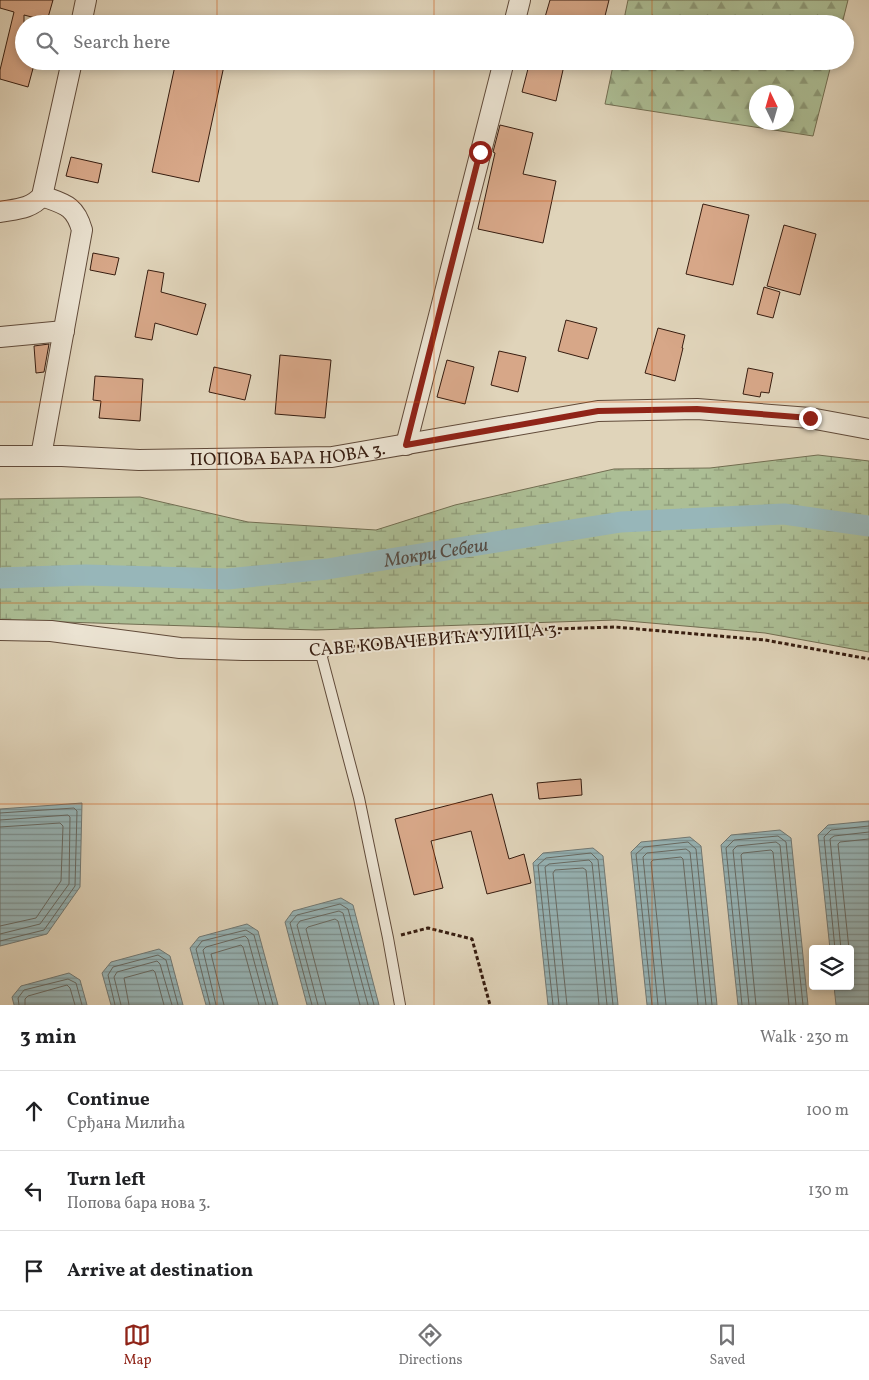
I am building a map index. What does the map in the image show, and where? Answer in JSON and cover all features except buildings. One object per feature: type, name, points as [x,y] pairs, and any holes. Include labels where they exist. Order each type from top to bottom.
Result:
[{"type":"street","points":[[83,15],[86,0]]},
{"type":"street","points":[[516,15],[520,0]]},
{"type":"street","points":[[0,212],[36,204],[42,196],[70,70]]},
{"type":"street","points":[[406,445],[502,70]]},
{"type":"street","points":[[41,456],[82,230],[79,219],[74,211],[66,205],[42,196]]},
{"type":"street","points":[[0,337],[64,331]]},
{"type":"street","name":"ПОПОВА БАРА НОВА 3.","points":[[0,456],[140,460],[332,457],[598,411],[697,409],[810,418],[869,429]]},
{"type":"street","name":"САВЕ КОВАЧЕВИЋА УЛИЦА 3.","points":[[0,630],[51,631],[180,648],[320,650]]},
{"type":"lane","points":[[320,650],[359,798],[400,1005]]},
{"type":"path","name":"САВЕ КОВАЧЕВИЋА УЛИЦА 3.","points":[[320,650],[395,644],[491,631],[616,627],[765,640],[869,659]]},
{"type":"path","points":[[388,938],[428,928],[472,939],[490,1005]]},
{"type":"green space","points":[[628,0],[848,0],[844,15],[625,15]]},
{"type":"green space","points":[[612,70],[830,70],[813,136],[774,130],[794,130],[794,85],[749,85],[749,126],[605,104]]},
{"type":"green space","points":[[818,455],[869,461],[869,652],[765,633],[616,620],[316,630],[0,620],[0,499],[140,497],[248,522],[376,530],[455,505],[614,469],[710,468]]},
{"type":"water","points":[[82,803],[80,887],[47,934],[0,946],[0,809]]},
{"type":"water","points":[[869,821],[869,1005],[836,1005],[834,990],[854,990],[854,945],[830,945],[818,835],[828,825]]},
{"type":"water","points":[[780,830],[791,838],[808,1005],[738,1005],[721,845],[731,835]]},
{"type":"water","points":[[690,837],[701,846],[717,1005],[647,1005],[631,852],[641,842]]},
{"type":"water","points":[[593,848],[603,856],[618,1005],[548,1005],[533,863],[543,853]]},
{"type":"water","points":[[341,898],[353,905],[379,1005],[307,1005],[285,922],[293,911]]},
{"type":"water","points":[[247,924],[258,931],[278,1005],[206,1005],[190,948],[199,937]]},
{"type":"water","points":[[159,949],[170,956],[183,1005],[111,1005],[102,973],[111,962]]},
{"type":"water","points":[[69,973],[80,980],[87,1005],[14,1005],[12,997],[21,986]]},
{"type":"waterway","name":"Мокри Себеш","points":[[0,578],[85,575],[227,579],[327,569],[621,522],[784,514],[869,526]]},
{"type":"route","points":[[480,152],[406,445],[598,411],[697,409],[810,418]]}]
